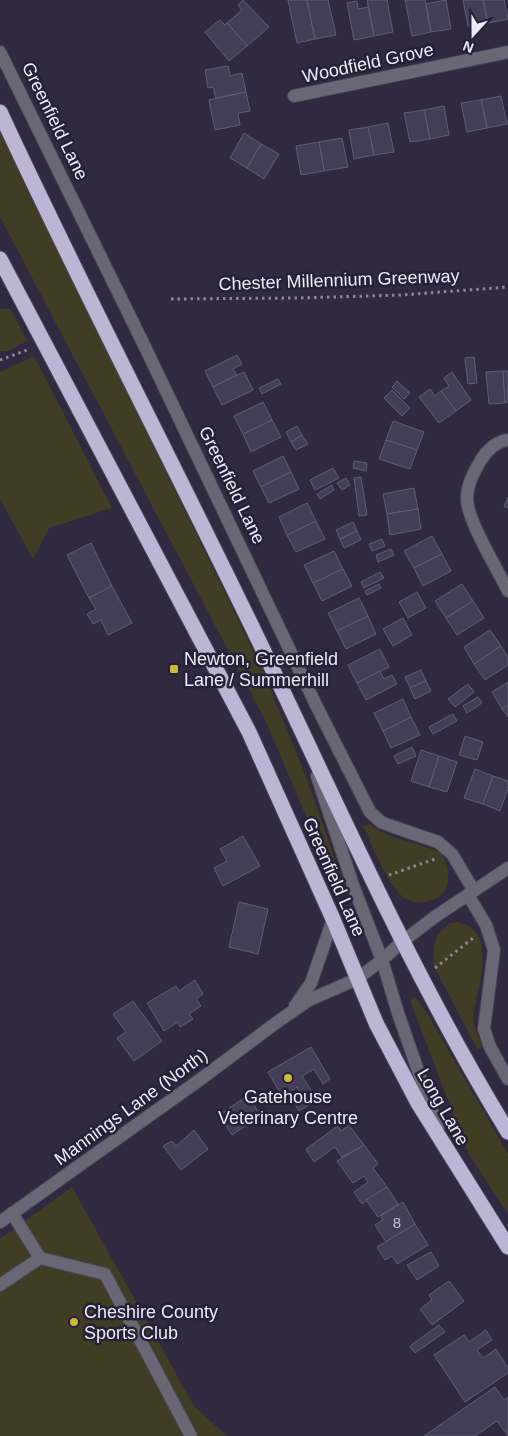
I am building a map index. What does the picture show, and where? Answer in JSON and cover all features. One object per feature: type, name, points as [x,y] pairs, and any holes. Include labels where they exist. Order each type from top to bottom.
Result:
[{"type":"highway","name":"Greenfield Lane","points":[[0,112],[31,179],[207,533],[402,941]]},
{"type":"highway","name":"Greenfield Lane","points":[[0,259],[249,732],[333,919],[356,978]]},
{"type":"highway","points":[[402,941],[486,1096],[508,1132]]},
{"type":"highway","name":"Long Lane","points":[[356,978],[376,1024],[418,1103],[508,1248]]},
{"type":"street","name":"Greenfield Lane","points":[[0,52],[145,346],[317,707],[370,812],[381,822],[438,842],[452,854],[471,893]]},
{"type":"street","name":"Woodfield Grove","points":[[294,96],[508,52]]},
{"type":"street","points":[[508,440],[502,440],[485,453],[470,478],[467,500],[473,521],[508,591]]},
{"type":"street","points":[[300,726],[354,888],[382,960],[398,1013],[445,1149]]},
{"type":"street","name":"Mannings Lane (North)","points":[[0,1222],[280,1020],[309,1000],[356,978],[382,960],[402,941],[508,868]]},
{"type":"street","points":[[471,893],[487,927],[494,950],[484,1029],[490,1047],[508,1079]]},
{"type":"street","name":"Mannings Lane (North)","points":[[280,1020],[301,999],[311,983],[333,919]]},
{"type":"street","points":[[12,1213],[40,1258],[105,1274],[191,1436]]},
{"type":"street","points":[[0,1284],[40,1258]]},
{"type":"path","name":"Chester Millennium Greenway","points":[[171,299],[382,295],[508,286]]},
{"type":"path","points":[[0,360],[44,343]]},
{"type":"path","points":[[374,882],[452,854]]},
{"type":"path","points":[[424,981],[436,967],[487,927]]},
{"type":"shaded area","points":[[0,130],[263,671],[305,774],[344,885],[336,887],[267,724],[0,217]]},
{"type":"shaded area","points":[[0,309],[11,309],[27,341],[9,351],[0,351]]},
{"type":"shaded area","points":[[34,356],[112,508],[49,528],[33,559],[0,499],[0,372]]},
{"type":"shaded area","points":[[369,824],[389,835],[440,853],[447,866],[448,875],[447,886],[443,894],[426,902],[413,902],[402,896],[385,873],[363,826]]},
{"type":"shaded area","points":[[457,922],[470,927],[478,936],[482,947],[481,975],[473,1014],[473,1022],[482,1047],[477,1049],[433,964],[434,946],[437,936],[449,923]]},
{"type":"shaded area","points":[[412,997],[416,998],[427,1013],[508,1154],[508,1214],[468,1153],[411,1003]]},
{"type":"shaded area","name":"Cheshire County Sports Club","points":[[72,1187],[194,1406],[227,1436],[0,1436],[0,1239]]},
{"type":"building","points":[[243,0],[269,27],[247,46],[227,23],[242,10],[238,5]]},
{"type":"building","points":[[288,0],[307,0],[315,39],[297,43]]},
{"type":"building","points":[[307,0],[328,0],[336,35],[315,39]]},
{"type":"building","points":[[367,0],[387,0],[393,32],[374,36]]},
{"type":"building","points":[[405,0],[425,0],[431,32],[412,36]]},
{"type":"building","points":[[446,0],[451,29],[431,32],[426,4]]},
{"type":"building","points":[[463,0],[483,0],[488,23],[468,26]]},
{"type":"building","points":[[483,0],[504,0],[508,19],[488,23]]},
{"type":"building","points":[[357,1],[358,9],[368,7],[374,36],[354,40],[347,3]]},
{"type":"building","points":[[220,20],[225,25],[227,23],[247,46],[229,61],[205,32]]},
{"type":"building","points":[[228,66],[230,76],[242,73],[246,92],[216,98],[213,87],[208,88],[205,70]]},
{"type":"building","points":[[246,92],[250,111],[238,113],[240,125],[215,130],[209,100]]},
{"type":"building","points":[[501,96],[507,124],[487,128],[481,100]]},
{"type":"building","points":[[481,100],[487,128],[467,132],[461,103]]},
{"type":"building","points":[[444,106],[449,135],[430,139],[424,110]]},
{"type":"building","points":[[424,110],[430,139],[410,142],[404,113]]},
{"type":"building","points":[[388,123],[394,152],[374,155],[368,127]]},
{"type":"building","points":[[368,127],[374,155],[354,159],[349,130]]},
{"type":"building","points":[[244,133],[261,144],[247,168],[230,158]]},
{"type":"building","points":[[342,138],[348,167],[324,171],[319,142]]},
{"type":"building","points":[[319,142],[324,171],[301,175],[296,146]]},
{"type":"building","points":[[261,144],[279,154],[264,179],[247,168]]},
{"type":"building","points":[[237,355],[242,364],[233,369],[237,375],[213,387],[205,371]]},
{"type":"building","points":[[474,357],[477,383],[468,384],[465,358]]},
{"type":"building","points":[[503,371],[505,403],[489,404],[486,372]]},
{"type":"building","points":[[503,371],[508,371],[508,402],[505,403]]},
{"type":"building","points":[[244,372],[253,390],[222,405],[213,387]]},
{"type":"building","points":[[452,372],[471,400],[456,411],[441,391],[449,386],[444,378]]},
{"type":"building","points":[[278,379],[281,384],[262,394],[259,388]]},
{"type":"building","points":[[397,381],[410,393],[404,399],[392,387]]},
{"type":"building","points":[[430,389],[435,396],[441,391],[456,411],[439,423],[419,397]]},
{"type":"building","points":[[392,390],[410,408],[402,416],[384,398]]},
{"type":"building","points":[[263,402],[272,420],[243,434],[234,416]]},
{"type":"building","points":[[272,420],[281,437],[251,452],[243,434]]},
{"type":"building","points":[[393,421],[424,432],[417,450],[386,440]]},
{"type":"building","points":[[297,426],[302,435],[291,442],[286,432]]},
{"type":"building","points":[[302,435],[308,444],[296,450],[291,442]]},
{"type":"building","points":[[386,440],[417,450],[410,469],[379,459]]},
{"type":"building","points":[[283,456],[291,472],[261,487],[253,471]]},
{"type":"building","points":[[354,461],[367,463],[366,471],[353,468]]},
{"type":"building","points":[[333,468],[339,478],[315,490],[310,480]]},
{"type":"building","points":[[291,472],[299,489],[269,503],[261,487]]},
{"type":"building","points":[[361,477],[367,515],[359,516],[354,478]]},
{"type":"building","points":[[346,478],[350,485],[342,490],[337,483]]},
{"type":"building","points":[[332,485],[334,490],[320,499],[317,494]]},
{"type":"building","points":[[414,488],[418,509],[387,514],[383,494]]},
{"type":"building","points":[[508,497],[508,508],[504,506]]},
{"type":"building","points":[[307,503],[316,521],[287,535],[279,517]]},
{"type":"building","points":[[418,509],[421,529],[390,535],[387,514]]},
{"type":"building","points":[[316,521],[325,539],[296,552],[287,535]]},
{"type":"building","points":[[353,522],[357,531],[340,539],[336,530]]},
{"type":"building","points":[[357,531],[361,540],[344,548],[340,539]]},
{"type":"building","points":[[432,536],[442,554],[414,568],[404,551]]},
{"type":"building","points":[[382,539],[385,546],[372,551],[369,544]]},
{"type":"building","points":[[91,543],[112,586],[89,598],[67,555]]},
{"type":"building","points":[[391,549],[394,555],[378,562],[376,555]]},
{"type":"building","points":[[334,551],[343,569],[313,583],[304,565]]},
{"type":"building","points":[[442,554],[451,571],[423,586],[414,568]]},
{"type":"building","points":[[343,569],[352,586],[322,601],[313,583]]},
{"type":"building","points":[[380,572],[384,578],[364,588],[361,582]]},
{"type":"building","points":[[379,584],[381,588],[367,595],[365,591]]},
{"type":"building","points":[[462,584],[473,601],[446,618],[435,601]]},
{"type":"building","points":[[112,586],[132,623],[108,635],[101,620],[93,624],[87,614],[96,609],[89,598]]},
{"type":"building","points":[[417,592],[426,608],[408,618],[399,602]]},
{"type":"building","points":[[359,598],[368,616],[337,631],[328,613]]},
{"type":"building","points":[[473,601],[484,618],[457,635],[446,618]]},
{"type":"building","points":[[368,616],[376,634],[346,649],[337,631]]},
{"type":"building","points":[[403,618],[412,635],[393,646],[383,629]]},
{"type":"building","points":[[490,630],[501,646],[474,664],[464,647]]},
{"type":"building","points":[[501,646],[508,658],[508,665],[485,680],[474,664]]},
{"type":"building","points":[[380,649],[389,667],[357,683],[348,665]]},
{"type":"building","points":[[421,670],[426,681],[410,688],[405,677]]},
{"type":"building","points":[[380,671],[384,679],[392,675],[397,684],[366,700],[357,683]]},
{"type":"building","points":[[426,681],[431,691],[415,699],[410,688]]},
{"type":"building","points":[[508,682],[508,705],[502,709],[492,692]]},
{"type":"building","points":[[468,684],[474,692],[455,707],[448,699]]},
{"type":"building","points":[[478,697],[482,703],[467,713],[463,706]]},
{"type":"building","points":[[403,699],[411,717],[383,731],[374,713]]},
{"type":"building","points":[[508,705],[508,717],[502,709]]},
{"type":"building","points":[[453,714],[457,721],[433,734],[429,727]]},
{"type":"building","points":[[411,717],[420,735],[391,748],[383,731]]},
{"type":"building","points":[[465,736],[483,742],[477,760],[459,755]]},
{"type":"building","points":[[412,747],[416,756],[398,764],[394,756]]},
{"type":"building","points":[[421,750],[439,756],[429,787],[411,781]]},
{"type":"building","points":[[439,756],[457,762],[447,792],[429,787]]},
{"type":"building","points":[[475,769],[493,776],[483,804],[464,798]]},
{"type":"building","points":[[493,776],[508,781],[508,789],[500,811],[483,804]]},
{"type":"building","points":[[243,836],[260,866],[223,886],[214,868],[227,861],[220,849]]},
{"type":"building","points":[[239,902],[268,909],[258,954],[229,947]]},
{"type":"building","points":[[195,980],[203,994],[196,999],[201,1006],[189,1014],[193,1019],[180,1027],[178,1022],[164,1031],[147,1003],[176,986],[179,991]]},
{"type":"building","points":[[133,1001],[162,1041],[134,1061],[117,1038],[126,1032],[113,1014]]},
{"type":"building","name":"Gatehouse Veterinary Centre","points":[[311,1047],[330,1079],[323,1084],[314,1069],[302,1076],[317,1100],[299,1111],[293,1100],[301,1095],[297,1087],[282,1096],[268,1072]]},
{"type":"building","points":[[247,1096],[261,1115],[232,1135],[219,1115]]},
{"type":"building","points":[[349,1125],[364,1145],[342,1157],[335,1147],[314,1162],[306,1149],[338,1126],[341,1131]]},
{"type":"building","points":[[194,1130],[208,1149],[181,1170],[163,1146],[172,1141],[176,1146]]},
{"type":"building","points":[[364,1145],[378,1164],[373,1168],[387,1187],[362,1204],[354,1192],[368,1182],[364,1176],[353,1183],[337,1161]]},
{"type":"building","points":[[387,1187],[398,1204],[378,1217],[366,1200]]},
{"type":"building","points":[[403,1202],[415,1224],[386,1242],[375,1225],[383,1220],[381,1216]]},
{"type":"building","points":[[415,1224],[428,1245],[397,1264],[392,1256],[385,1260],[377,1247]]},
{"type":"building","points":[[431,1252],[439,1266],[417,1280],[407,1265]]},
{"type":"building","points":[[449,1281],[464,1301],[432,1325],[420,1309],[432,1300],[429,1295]]},
{"type":"building","points":[[439,1325],[445,1332],[415,1353],[410,1346]]},
{"type":"building","points":[[486,1330],[492,1340],[477,1350],[483,1358],[496,1349],[508,1368],[508,1373],[465,1402],[434,1355],[464,1335],[469,1342]]},
{"type":"building","points":[[495,1387],[504,1400],[508,1397],[508,1436],[497,1421],[475,1436],[424,1436]]},
{"type":"place","name":"Newton, Greenfield Lane / Summerhill","points":[[174,669]]},
{"type":"place","name":"Gatehouse Veterinary Centre","points":[[288,1078]]},
{"type":"place","name":"Cheshire County Sports Club","points":[[74,1322]]}]
